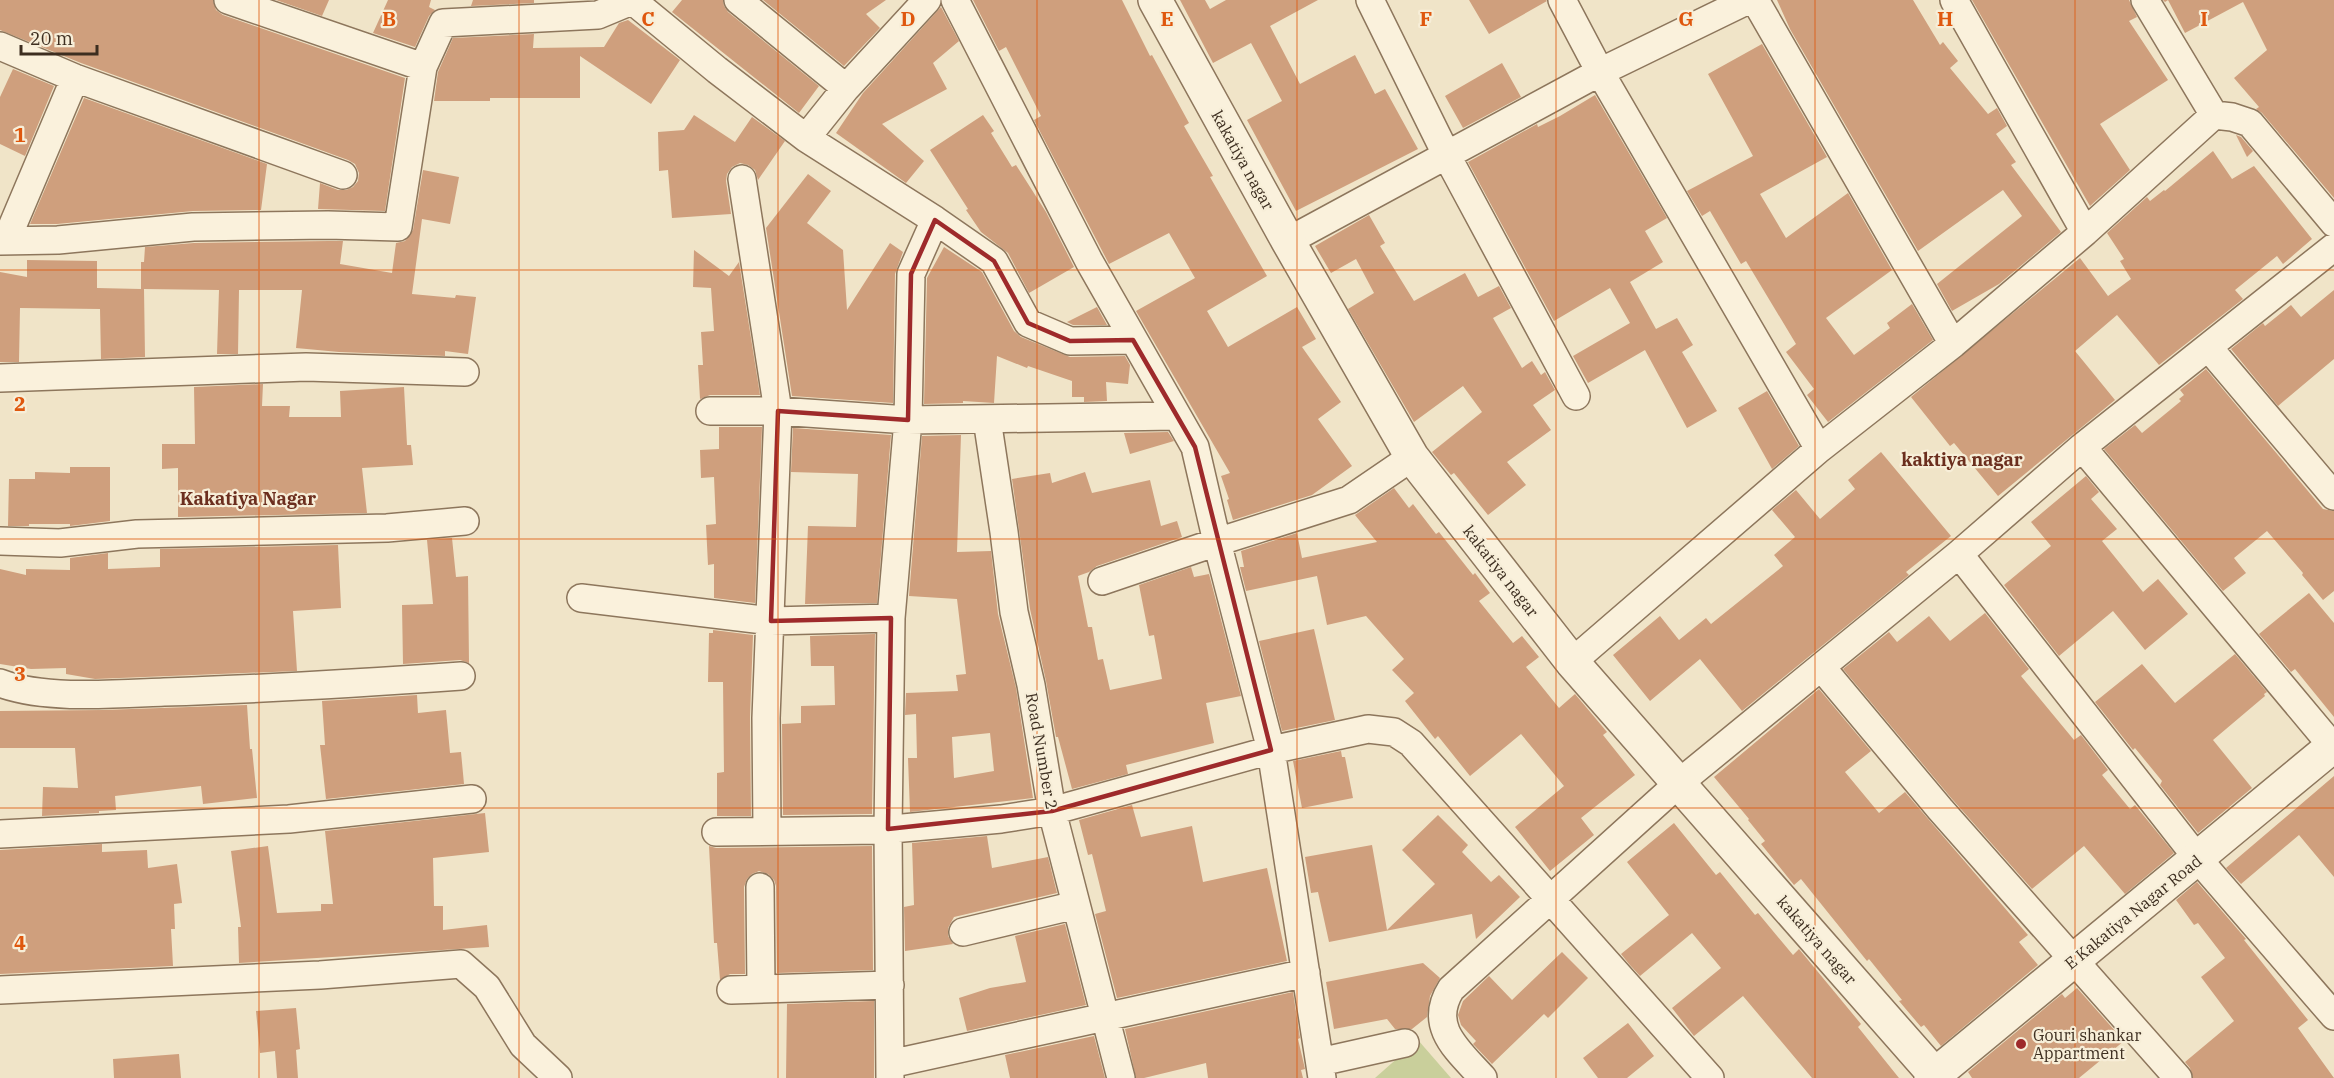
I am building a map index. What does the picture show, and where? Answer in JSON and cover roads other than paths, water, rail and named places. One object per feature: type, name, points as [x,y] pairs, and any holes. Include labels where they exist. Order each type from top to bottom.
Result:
[{"type":"street","points":[[228,0],[423,67]]},
{"type":"street","points":[[738,0],[846,88]]},
{"type":"street","points":[[806,138],[846,88],[927,0]]},
{"type":"street","points":[[955,0],[1089,261],[1195,447],[1271,750],[1321,1070],[1405,1043]]},
{"type":"street","name":"kakatiya nagar","points":[[1155,0],[1288,242],[1412,457],[1572,662],[1934,1077]]},
{"type":"street","points":[[1370,0],[1448,156],[1576,396]]},
{"type":"street","points":[[1562,0],[1600,72],[1819,449]]},
{"type":"street","points":[[1288,242],[1600,72],[1748,0]]},
{"type":"street","points":[[1755,0],[1953,344]]},
{"type":"street","points":[[1954,0],[2085,232]]},
{"type":"street","points":[[2145,0],[2214,115]]},
{"type":"street","points":[[75,78],[3,241],[58,240],[193,227],[328,225],[398,227],[423,67],[443,23],[471,10],[598,15],[634,1],[717,70],[806,138],[935,220],[994,261],[1029,323],[1070,341],[1133,340]]},
{"type":"street","points":[[0,46],[75,78],[343,175]]},
{"type":"street","points":[[1572,662],[1819,449],[1953,344],[2085,232],[2214,115],[2232,117],[2250,123],[2334,223]]},
{"type":"street","points":[[742,179],[778,411],[766,718],[767,830]]},
{"type":"street","points":[[935,220],[911,274],[908,420],[891,618],[888,829],[890,1071],[1106,1018],[1306,973]]},
{"type":"street","points":[[1483,1078],[1451,1041],[1441,1014],[1444,1000],[1451,989],[1679,783],[1959,554],[2082,447],[2334,247]]},
{"type":"street","points":[[2208,347],[2334,496]]},
{"type":"street","points":[[0,378],[306,367],[465,372]]},
{"type":"street","points":[[710,411],[778,411],[908,420],[1176,416]]},
{"type":"street","name":"Road Number 2","points":[[987,419],[1005,532],[1014,612],[1031,685],[1052,811],[1121,1078]]},
{"type":"street","points":[[2082,447],[2334,746]]},
{"type":"street","points":[[1102,581],[1349,500],[1412,457]]},
{"type":"street","points":[[0,541],[60,543],[137,534],[387,528],[465,521]]},
{"type":"street","points":[[1959,554],[2198,859],[2334,1016]]},
{"type":"street","points":[[580,598],[771,621],[891,618]]},
{"type":"street","points":[[1822,668],[1940,809],[2178,1078]]},
{"type":"street","points":[[0,683],[16,689],[86,695],[287,688],[461,676]]},
{"type":"street","points":[[716,832],[888,829],[1001,819],[1052,811],[1271,750],[1368,729],[1394,732],[1411,743],[1710,1078]]},
{"type":"street","name":"E Kakatiya Nagar Road","points":[[1934,1077],[2334,746]]},
{"type":"street","points":[[0,834],[289,819],[472,799]]},
{"type":"street","points":[[760,887],[761,989]]},
{"type":"street","points":[[963,932],[1076,905]]},
{"type":"street","points":[[0,990],[320,975],[461,964],[487,987],[523,1045],[558,1078]]},
{"type":"street","points":[[731,990],[890,985]]},
{"type":"place","name":"Gouri shankar Appartment","points":[[2021,1044]]},
{"type":"district","name":"kaktiya nagar","points":[[1962,460]]},
{"type":"district","name":"Kakatiya Nagar","points":[[248,499]]}]
